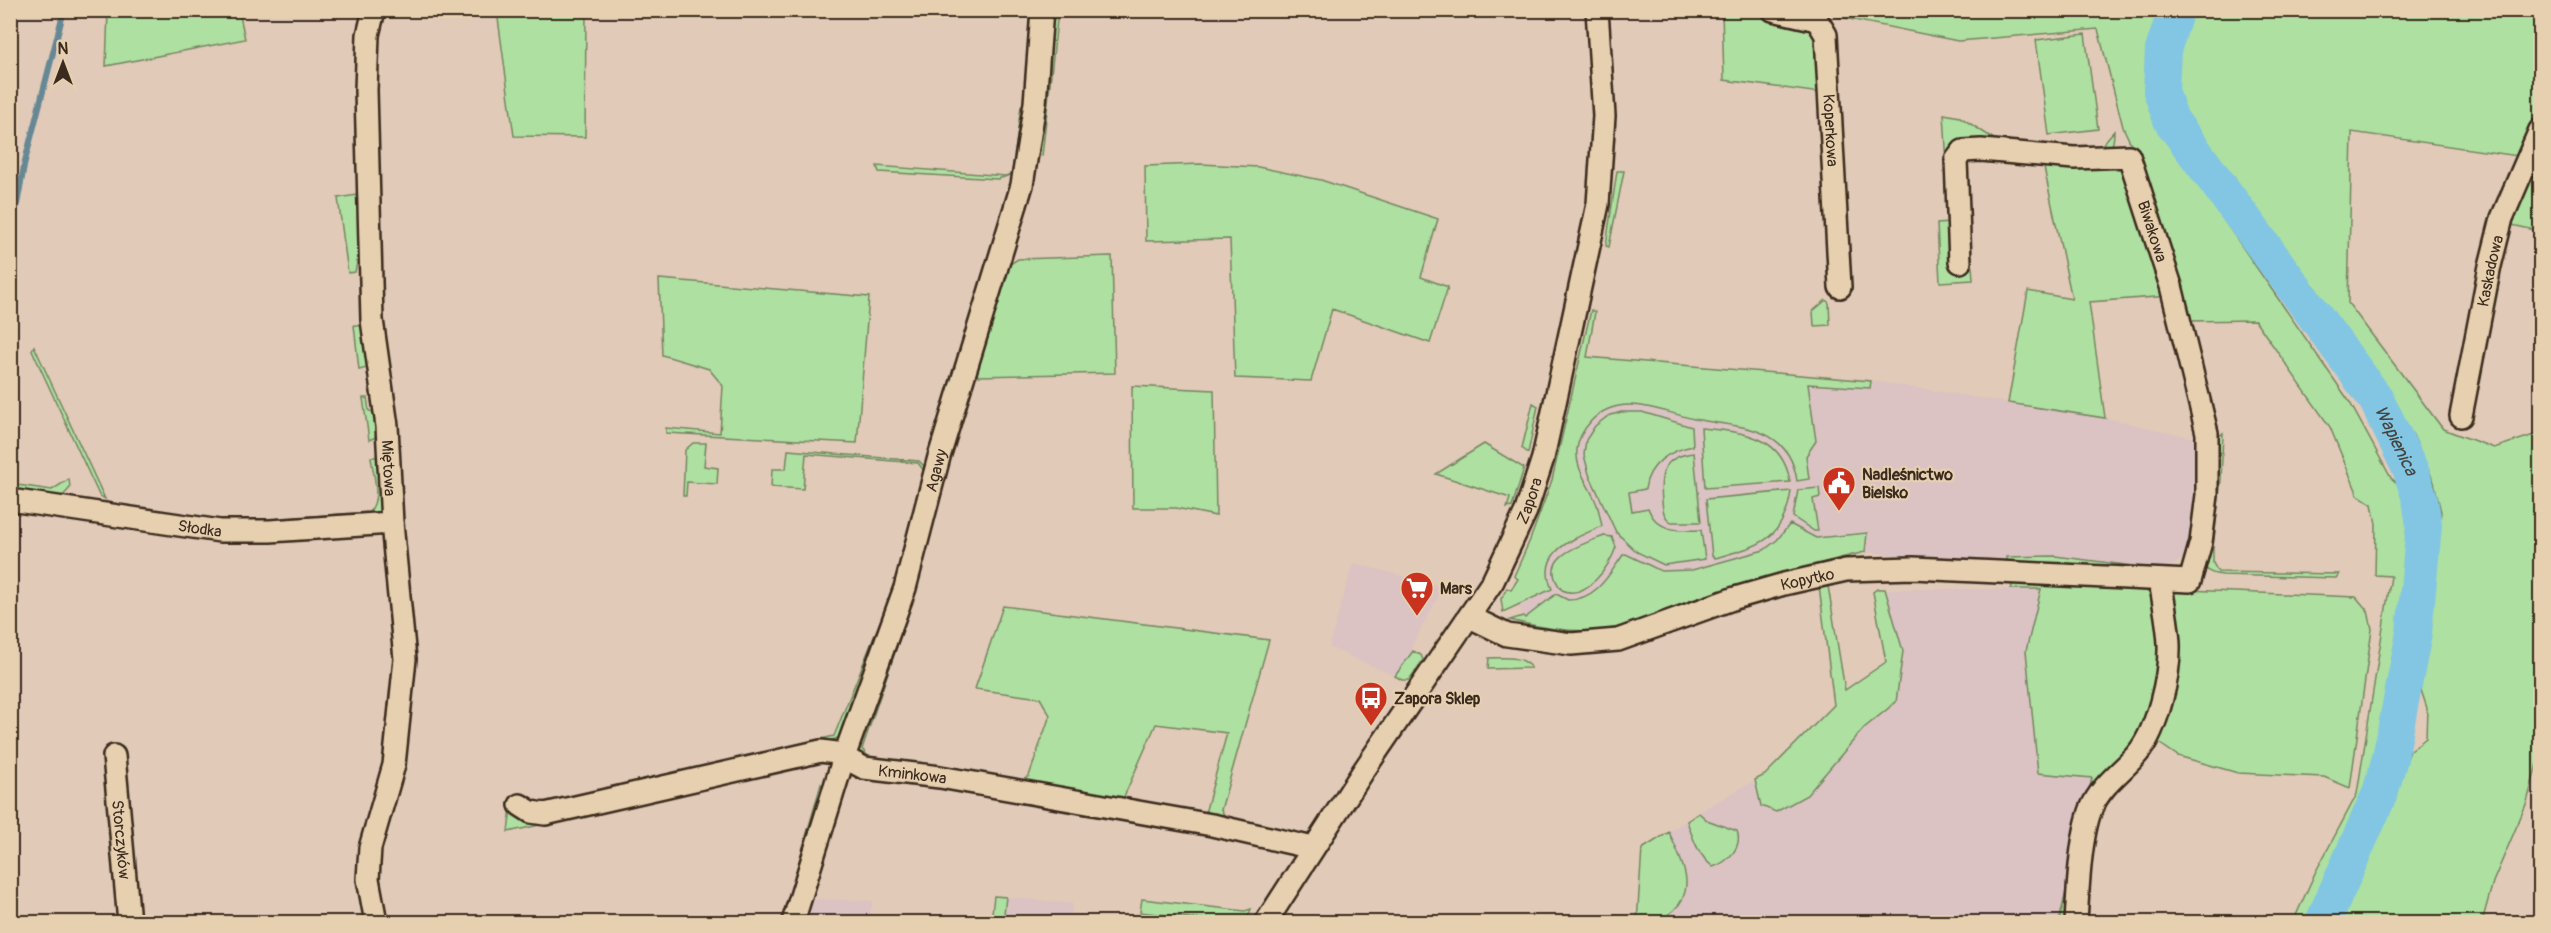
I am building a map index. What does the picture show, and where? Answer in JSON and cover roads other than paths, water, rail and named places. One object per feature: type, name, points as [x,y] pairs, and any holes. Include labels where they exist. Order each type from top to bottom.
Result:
[{"type":"street","name":"Miętowa","points":[[374,10],[366,54],[369,253],[373,328],[387,426],[392,523],[405,659],[394,765],[370,849],[368,879],[376,922]]},
{"type":"street","name":"Agawy","points":[[793,922],[844,757],[905,588],[939,457],[1022,185],[1035,103],[1042,10]]},
{"type":"street","name":"Zapora","points":[[1266,922],[1313,848],[1470,617],[1505,561],[1522,524],[1534,490],[1598,204],[1604,116],[1597,10]]},
{"type":"street","name":"Koperkowa","points":[[1773,10],[1817,20],[1826,35],[1840,287]]},
{"type":"street","name":"Kaskadowa","points":[[2461,416],[2490,266],[2502,218],[2541,130]]},
{"type":"street","name":"Biwakowa","points":[[1960,262],[1956,160],[1963,151],[1981,150],[2074,158],[2129,156],[2171,286],[2207,432],[2207,495],[2201,542],[2190,581]]},
{"type":"street","name":"Słodka","points":[[10,500],[220,531],[281,531],[392,523]]},
{"type":"street","name":"Kopytko","points":[[1470,617],[1507,635],[1571,644],[1618,640],[1735,598],[1846,570],[1913,568],[2190,581]]},
{"type":"street","points":[[2076,922],[2090,811],[2098,794],[2140,751],[2148,737],[2162,696],[2169,646],[2160,580]]},
{"type":"street","name":"Kminkowa","points":[[520,805],[531,812],[545,814],[808,753],[829,752],[864,768],[940,777],[1212,825],[1313,848]]},
{"type":"street","name":"Storczyków","points":[[114,756],[129,922]]},
{"type":"waterway","points":[[10,242],[25,161],[64,10]]},
{"type":"waterway","name":"Wapienica","points":[[2176,10],[2163,50],[2161,91],[2171,120],[2376,399],[2411,471],[2420,499],[2424,525],[2414,633],[2390,758],[2380,793],[2323,922]]},
{"type":"waterway","points":[[10,252],[15,264],[10,279]]},
{"type":"place","name":"Nadleśnictwo Bielsko","points":[[1839,512]]},
{"type":"place","name":"Mars","points":[[1417,617]]},
{"type":"place","name":"Zapora Sklep","points":[[1371,727]]}]
